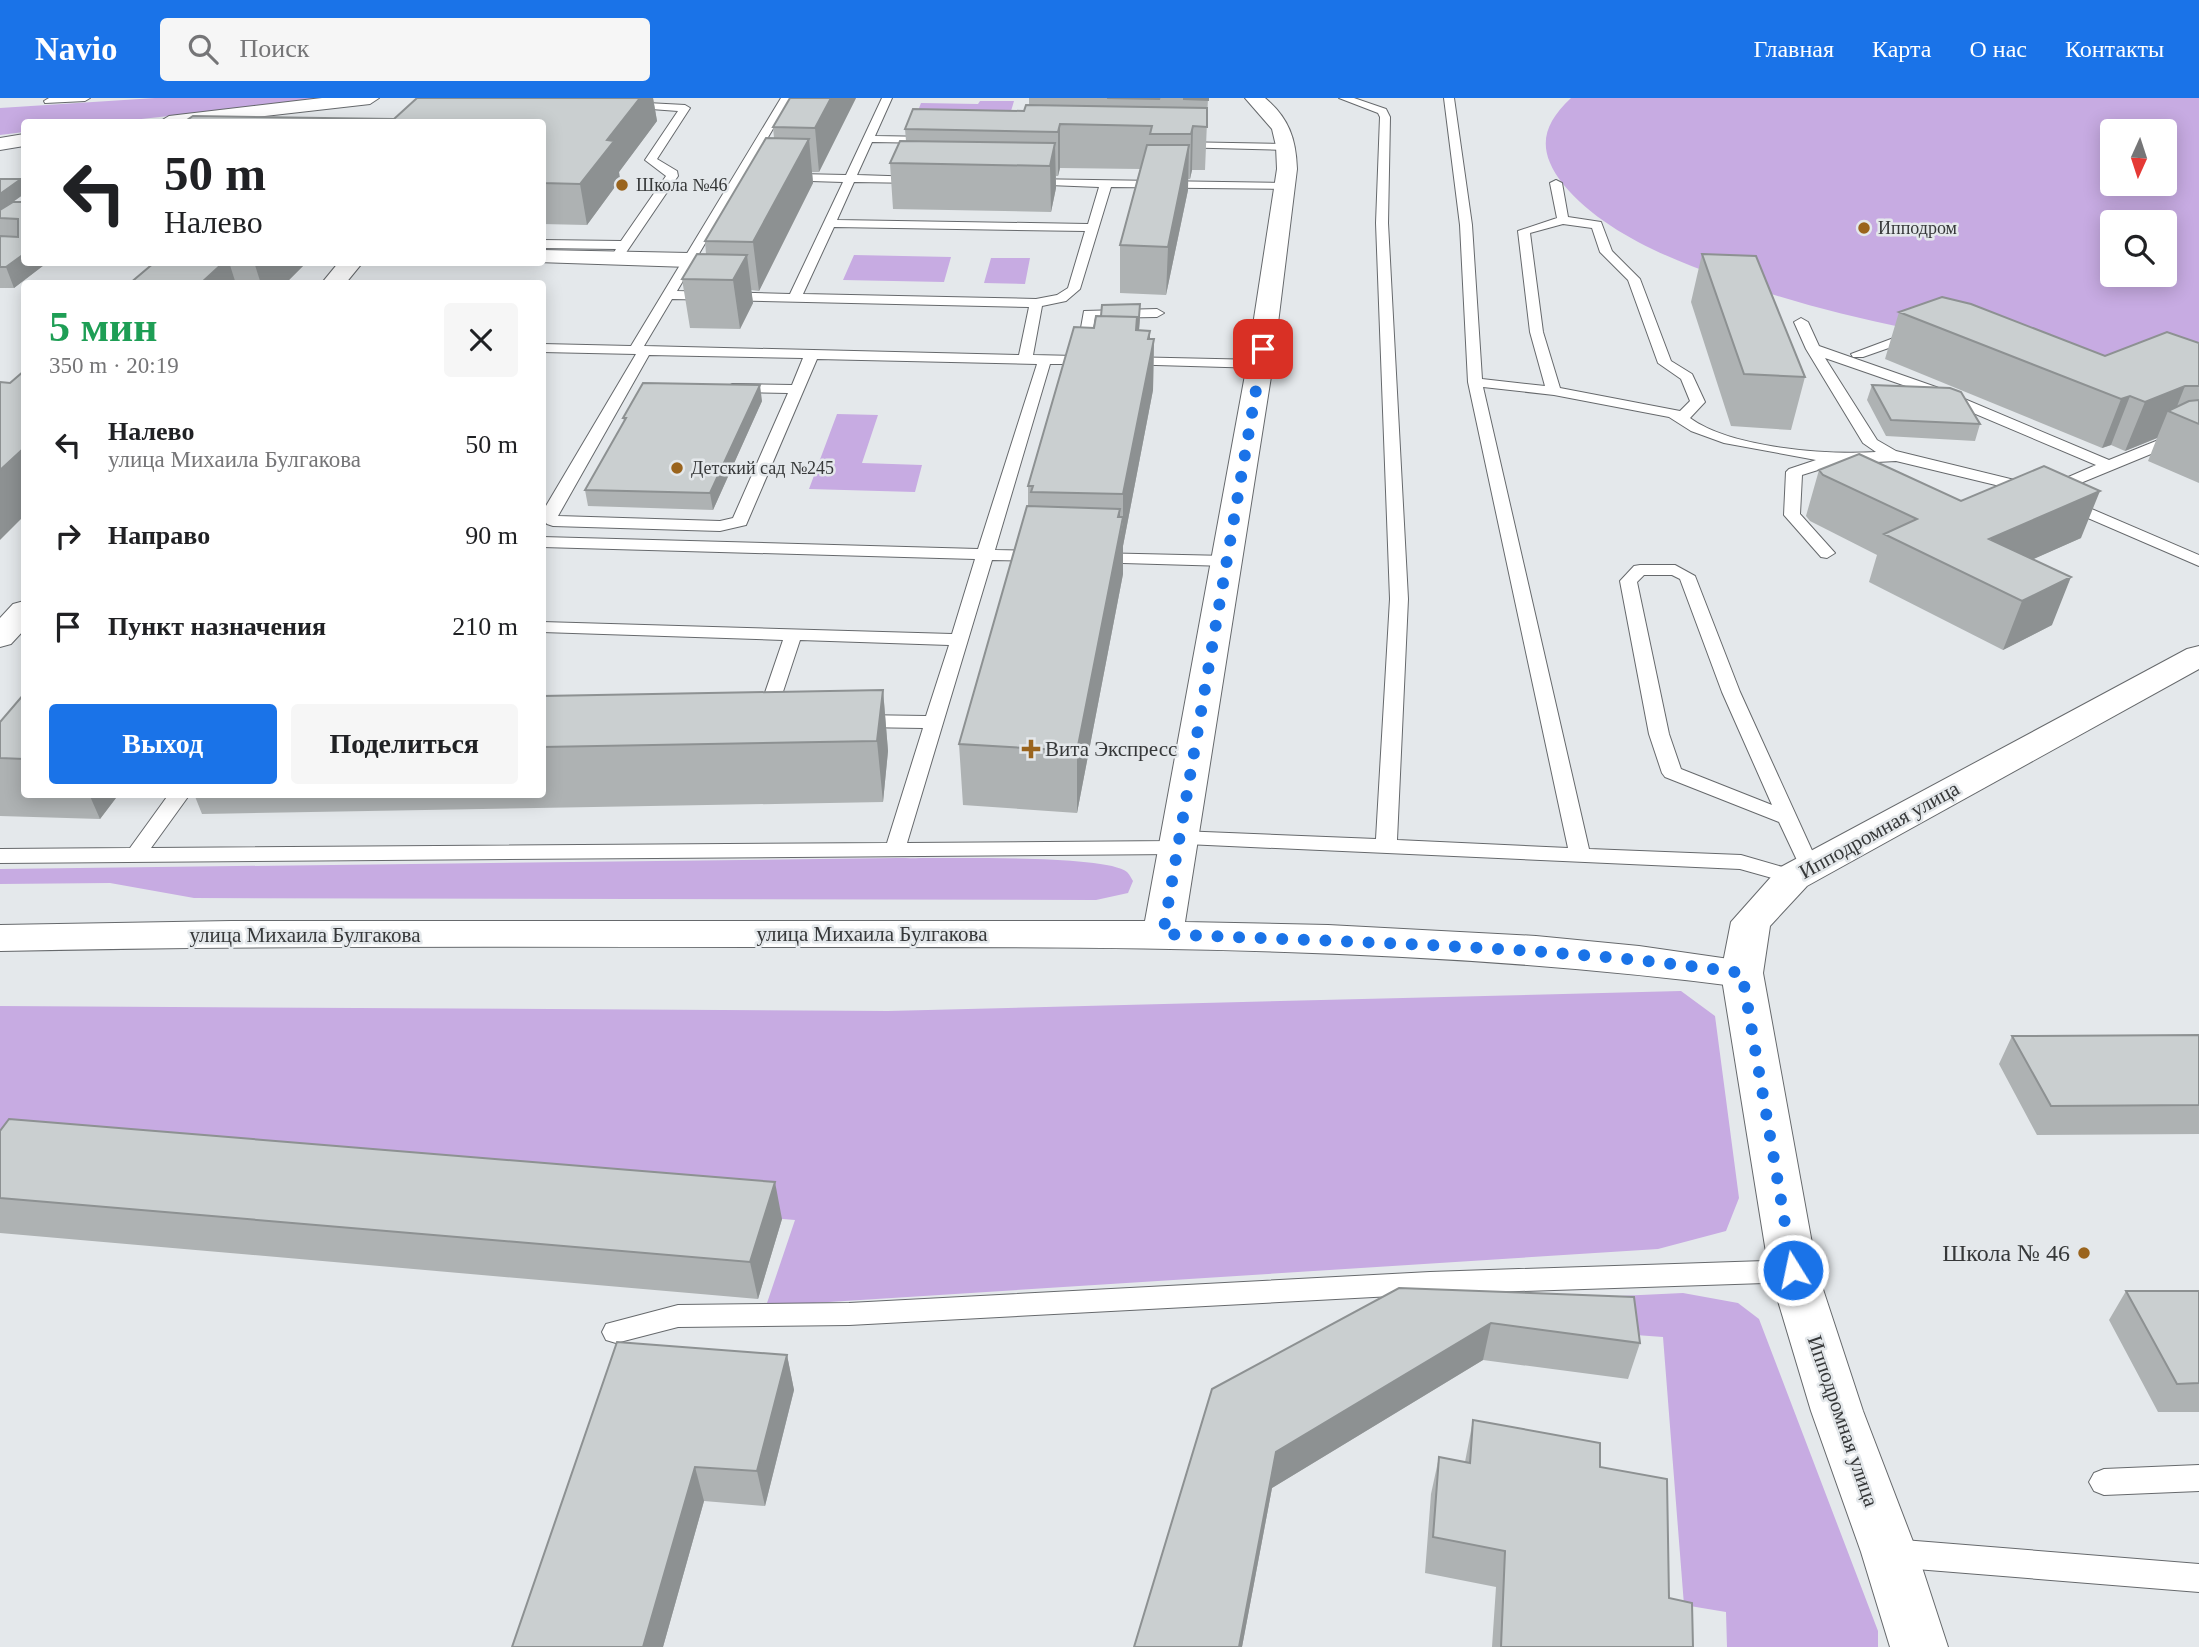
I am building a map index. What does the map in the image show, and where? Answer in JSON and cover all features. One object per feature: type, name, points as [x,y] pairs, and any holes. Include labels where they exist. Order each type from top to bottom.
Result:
[{"type":"street","points":[[194,119],[370,98]]},
{"type":"street","points":[[1163,934],[1260,365],[1285,187],[1287,147],[1281,125],[1271,112],[1254,98]]},
{"type":"street","points":[[0,144],[21,140]]},
{"type":"street","points":[[546,257],[621,252],[689,260]]},
{"type":"street","points":[[336,280],[348,266]]},
{"type":"street","name":"Ипподромная улица","points":[[1919,1647],[1837,1411],[1793,1270],[1742,973],[1751,922],[1802,872],[2199,656]]},
{"type":"street","name":"улица Михаила Булгакова","points":[[0,938],[135,935],[1163,934],[1454,945],[1676,963],[1742,973]]},
{"type":"lane","points":[[49,101],[85,98]]},
{"type":"lane","points":[[786,98],[668,295],[640,350],[631,386],[549,516],[553,520],[720,526],[740,522],[811,354]]},
{"type":"lane","points":[[795,298],[887,98]]},
{"type":"lane","points":[[1344,98],[1382,111],[1385,117],[1382,223],[1399,599],[1386,846]]},
{"type":"lane","points":[[1449,98],[1466,225],[1475,382],[1580,855]]},
{"type":"lane","points":[[546,244],[621,252],[672,176],[669,170],[651,160],[685,108],[618,105]]},
{"type":"lane","points":[[868,139],[945,141]]},
{"type":"lane","points":[[1163,145],[1174,140],[1287,147]]},
{"type":"lane","points":[[739,176],[931,180]]},
{"type":"lane","points":[[1012,181],[1285,187]]},
{"type":"lane","points":[[668,295],[1036,303],[1054,300],[1071,293],[1106,183]]},
{"type":"lane","points":[[1556,183],[1563,220]]},
{"type":"lane","points":[[0,184],[21,184]]},
{"type":"lane","points":[[1554,391],[1544,367],[1529,287],[1524,230],[1563,220],[1597,225],[1606,252],[1634,279],[1665,363],[1687,377],[1698,402],[1682,416]]},
{"type":"lane","points":[[830,223],[1092,228]]},
{"type":"lane","points":[[1025,359],[1036,303]]},
{"type":"lane","points":[[1082,360],[1089,314],[1157,313]]},
{"type":"lane","points":[[1801,322],[1813,349],[1871,443],[1894,456]]},
{"type":"lane","points":[[1858,354],[1917,333],[1930,337]]},
{"type":"lane","points":[[546,348],[1260,365]]},
{"type":"lane","points":[[1813,349],[1931,390],[2109,465]]},
{"type":"lane","points":[[895,849],[1045,359]]},
{"type":"lane","points":[[1475,382],[1554,391],[1682,416],[1694,427],[1745,443],[1836,459],[1894,456],[2031,488],[2199,561]]},
{"type":"lane","points":[[717,388],[797,390]]},
{"type":"lane","points":[[2044,493],[2166,442],[2199,442]]},
{"type":"lane","points":[[1827,553],[1792,515],[1794,472],[1836,459]]},
{"type":"lane","points":[[546,542],[1053,556]]},
{"type":"lane","points":[[1080,557],[1227,561]]},
{"type":"lane","points":[[0,856],[895,849],[1179,842],[1386,846],[1741,862],[1802,872],[1787,818],[1731,692],[1693,587],[1687,576],[1675,570],[1640,570],[1628,581],[1659,734],[1672,773],[1787,818]]},
{"type":"lane","points":[[546,627],[959,640]]},
{"type":"lane","points":[[790,720],[757,720],[793,635]]},
{"type":"lane","points":[[843,721],[934,722]]},
{"type":"lane","points":[[136,855],[177,798]]},
{"type":"lane","points":[[616,1332],[678,1316],[785,1316],[1430,1283],[1793,1270]]},
{"type":"lane","points":[[2105,1482],[2199,1478]]},
{"type":"lane","points":[[1888,1552],[2199,1578]]},
{"type":"shaded area","points":[[155,98],[335,98],[142,119],[21,119],[21,132],[0,135],[0,108]]},
{"type":"shaded area","name":"Ипподром","points":[[1571,98],[2199,98],[2199,361],[2077,353],[1897,326],[1779,296],[1700,269],[1636,241],[1596,216],[1579,201],[1563,184],[1549,161],[1546,139],[1553,119]]},
{"type":"shaded area","points":[[980,101],[1014,101],[1006,128],[912,126],[921,103],[978,104]]},
{"type":"shaded area","points":[[854,255],[951,257],[944,282],[843,280]]},
{"type":"shaded area","points":[[991,258],[1030,258],[1025,284],[984,283]]},
{"type":"shaded area","points":[[837,414],[878,415],[862,463],[922,465],[915,492],[809,489]]},
{"type":"shaded area","points":[[898,858],[1087,862],[1112,866],[1127,872],[1133,881],[1128,893],[1096,900],[194,898],[110,883],[0,884],[0,869]]},
{"type":"shaded area","points":[[1681,991],[1715,1016],[1739,1198],[1726,1231],[1658,1249],[766,1306],[795,1220],[0,1153],[0,1006],[888,1011]]},
{"type":"shaded area","points":[[1683,1293],[1738,1303],[1759,1319],[1878,1631],[1878,1647],[1727,1647],[1726,1612],[1684,1605],[1663,1337],[1622,1334],[1429,1305]]},
{"type":"building","points":[[417,98],[640,98],[607,140],[614,141],[580,184],[546,183],[546,119],[394,119]]},
{"type":"building","points":[[790,98],[831,98],[815,128],[773,127]]},
{"type":"building","points":[[1208,98],[1208,100],[1184,99]]},
{"type":"building","points":[[1026,105],[1207,108],[1207,127],[1193,126],[1191,134],[1150,134],[1152,126],[1060,124],[1058,132],[905,129],[913,109],[1024,111]]},
{"type":"building","points":[[193,116],[394,119],[188,119]]},
{"type":"building","points":[[766,138],[809,139],[753,242],[705,241]]},
{"type":"building","points":[[900,141],[1055,143],[1050,166],[890,163]]},
{"type":"building","points":[[1147,145],[1189,145],[1168,247],[1120,245]]},
{"type":"building","points":[[0,179],[21,179],[0,194]]},
{"type":"building","points":[[13,202],[21,202],[21,256],[6,267],[0,267],[0,236],[18,237],[18,219],[0,218],[0,210]]},
{"type":"building","points":[[697,254],[747,255],[733,280],[682,279]]},
{"type":"building","points":[[1702,254],[1756,256],[1805,377],[1744,374]]},
{"type":"building","points":[[150,266],[220,266],[204,280],[134,280]]},
{"type":"building","points":[[1942,297],[1971,304],[2105,356],[2167,332],[2199,343],[2199,386],[2185,386],[2145,402],[2130,396],[2121,399],[1899,312]]},
{"type":"building","points":[[1140,304],[1138,330],[1137,317],[1101,316],[1102,305]]},
{"type":"building","points":[[1096,316],[1137,317],[1136,330],[1150,331],[1148,339],[1154,339],[1123,494],[1031,492],[1033,486],[1028,486],[1074,327],[1094,328]]},
{"type":"building","points":[[21,374],[21,451],[0,470],[0,382],[10,383]]},
{"type":"building","points":[[643,383],[760,385],[710,493],[585,490]]},
{"type":"building","points":[[1872,385],[1950,388],[1961,392],[1980,424],[1891,420]]},
{"type":"building","points":[[2199,400],[2199,424],[2168,411],[2189,401]]},
{"type":"building","points":[[1859,454],[1961,501],[2044,466],[2100,491],[1989,539],[2071,577],[2022,601],[1884,534],[1917,519],[1823,475],[1819,470]]},
{"type":"building","points":[[1027,506],[1120,509],[1118,517],[1123,517],[1077,751],[959,744]]},
{"type":"building","points":[[883,690],[877,741],[546,747],[546,696]]},
{"type":"building","points":[[21,698],[21,759],[0,758],[0,722]]},
{"type":"building","points":[[2199,1035],[2199,1105],[2051,1106],[2012,1036]]},
{"type":"building","points":[[9,1119],[775,1182],[750,1262],[0,1198],[0,1131]]},
{"type":"building","points":[[1399,1288],[1634,1297],[1640,1343],[1491,1323],[1276,1452],[1239,1647],[1134,1647],[1212,1389]]},
{"type":"building","points":[[2126,1291],[2199,1291],[2199,1383],[2177,1384]]},
{"type":"building","points":[[617,1342],[787,1355],[757,1471],[695,1467],[643,1647],[512,1647]]},
{"type":"building","points":[[1473,1420],[1600,1443],[1600,1467],[1667,1479],[1669,1598],[1692,1603],[1693,1647],[1501,1647],[1505,1551],[1433,1537],[1439,1457],[1470,1463]]},
{"type":"place","name":"Школа №46","points":[[622,185]]},
{"type":"place","name":"Ипподром","points":[[1864,228]]},
{"type":"place","name":"Детский сад №245","points":[[677,468]]},
{"type":"place","name":"Вита Экспресс","points":[[1031,749]]},
{"type":"place","name":"Школа № 46","points":[[2084,1253]]},
{"type":"route","points":[[1263,349],[1163,934],[1454,945],[1676,963],[1742,973],[1793,1270]]}]
